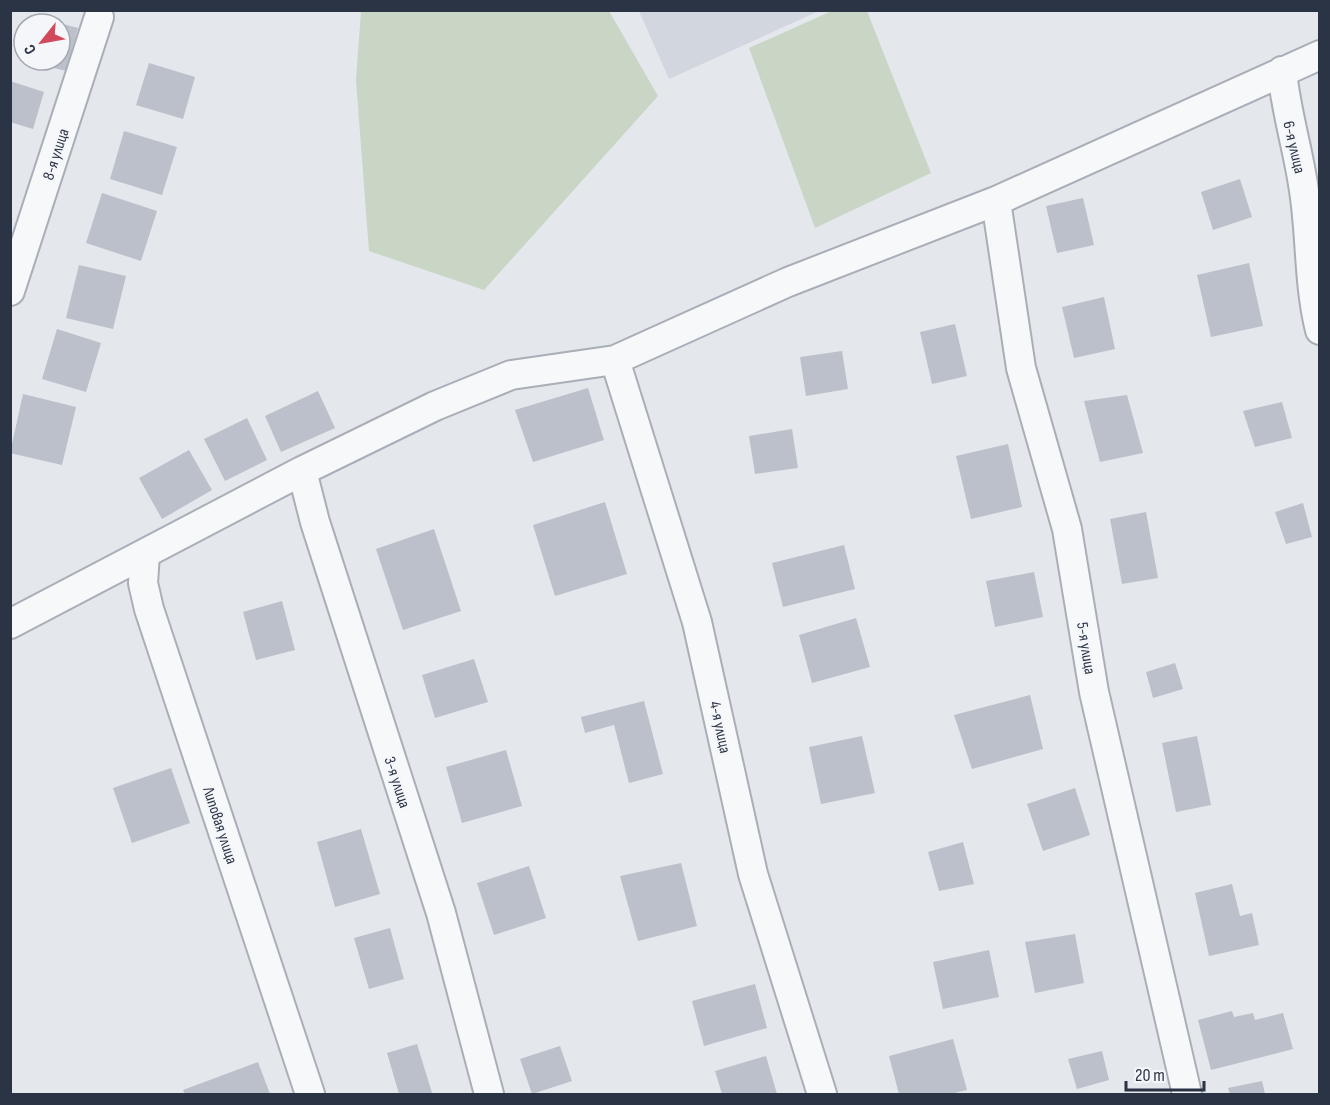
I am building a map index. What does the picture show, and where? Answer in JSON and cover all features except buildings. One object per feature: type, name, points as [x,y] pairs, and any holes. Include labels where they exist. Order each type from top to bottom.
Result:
[{"type":"street","name":"8-я улица","points":[[10,291],[99,16]]},
{"type":"street","points":[[10,624],[302,471],[435,406],[511,375],[615,360],[788,282],[996,201],[1320,55]]},
{"type":"street","name":"6-я улица","points":[[1282,71],[1286,107],[1306,199],[1309,267],[1320,330]]},
{"type":"street","name":"5-я улица","points":[[996,201],[1021,368],[1067,528],[1094,693],[1187,1095]]},
{"type":"street","name":"4-я улица","points":[[615,360],[697,622],[753,874],[822,1095]]},
{"type":"street","name":"3-я улица","points":[[302,471],[315,522],[441,913],[489,1095]]},
{"type":"street","name":"Липовая улица","points":[[145,554],[143,583],[149,609],[310,1095]]},
{"type":"shaded area","points":[[639,11],[819,11],[669,79]]},
{"type":"green space","points":[[834,10],[867,11],[931,173],[815,228],[749,48]]},
{"type":"green space","points":[[361,11],[609,11],[658,96],[484,290],[369,251],[356,80]]}]
